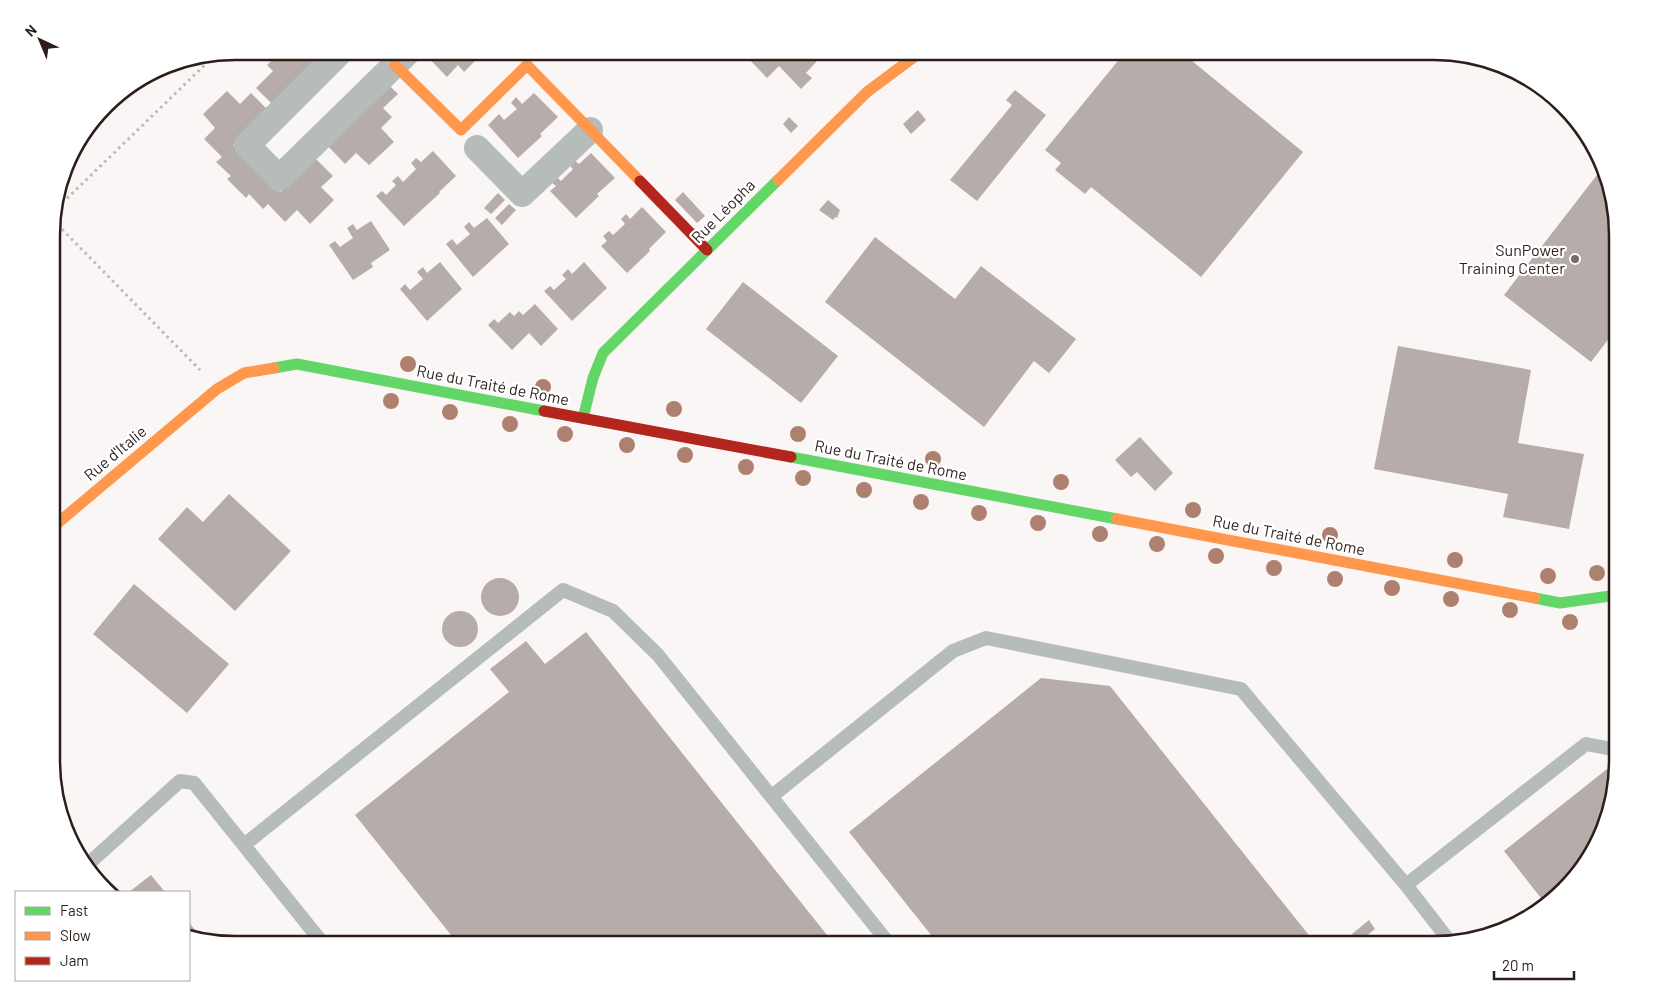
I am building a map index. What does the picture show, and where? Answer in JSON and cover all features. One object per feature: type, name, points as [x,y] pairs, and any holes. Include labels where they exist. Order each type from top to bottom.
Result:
[{"type":"street","points":[[333,60],[247,145],[279,178],[400,60]]},
{"type":"street","points":[[404,60],[461,130],[527,65],[706,250]]},
{"type":"street","name":"Rue Léopha","points":[[583,418],[592,378],[603,353],[867,92],[910,60]]},
{"type":"street","points":[[477,148],[522,194],[590,130]]},
{"type":"street","name":"Rue du Traité de Rome","points":[[175,424],[217,389],[244,373],[297,364],[1560,603],[1609,596]]},
{"type":"street","name":"Rue d'Italie","points":[[60,521],[175,424]]},
{"type":"lane","points":[[244,845],[563,590],[613,611],[652,649],[884,936]]},
{"type":"lane","points":[[772,796],[952,651],[986,638],[1241,689],[1406,885],[1446,936]]},
{"type":"lane","points":[[1406,885],[1586,744],[1609,748]]},
{"type":"lane","points":[[92,861],[180,781],[194,783],[317,936]]},
{"type":"path","points":[[63,203],[208,62]]},
{"type":"path","points":[[60,227],[217,389]]},
{"type":"building","points":[[272,60],[320,60],[274,106],[256,88],[273,71],[267,65]]},
{"type":"building","points":[[431,60],[476,60],[464,72],[458,65],[447,77]]},
{"type":"building","points":[[750,60],[818,60],[806,73],[812,78],[801,89],[779,66],[767,78]]},
{"type":"building","points":[[1119,60],[1191,60],[1303,152],[1201,277],[1091,187],[1085,194],[1055,170],[1061,163],[1045,150]]},
{"type":"building","points":[[389,85],[398,94],[383,108],[392,117],[381,128],[394,142],[369,165],[356,153],[345,164],[327,145]]},
{"type":"building","points":[[1015,90],[1046,115],[977,201],[950,180],[1012,105],[1006,100]]},
{"type":"building","points":[[227,91],[240,104],[251,93],[269,111],[233,145],[280,192],[315,158],[333,176],[321,187],[334,200],[310,224],[297,210],[285,222],[268,204],[263,209],[249,194],[246,198],[227,179],[231,176],[216,162],[222,157],[204,139],[215,128],[203,114]]},
{"type":"building","points":[[534,93],[558,117],[540,134],[542,136],[518,158],[488,125],[499,114],[504,120],[517,109],[511,103],[516,97],[522,104]]},
{"type":"building","points":[[918,110],[926,120],[911,134],[903,124]]},
{"type":"building","points":[[789,117],[798,126],[791,133],[783,124]]},
{"type":"building","points":[[433,151],[456,176],[404,226],[376,196],[382,191],[386,195],[396,185],[392,181],[398,176],[403,182],[416,169],[411,163],[416,158],[421,162]]},
{"type":"building","points":[[591,153],[615,178],[597,194],[599,196],[576,218],[550,191],[556,186],[551,182],[557,177],[561,181],[573,169],[569,165],[574,160],[579,164]]},
{"type":"building","name":"SunPower Training Center","points":[[1598,174],[1606,201],[1609,224],[1609,338],[1591,362],[1504,295]]},
{"type":"building","points":[[683,192],[705,216],[697,223],[675,200]]},
{"type":"building","points":[[498,193],[505,200],[491,214],[484,208]]},
{"type":"building","points":[[828,200],[840,210],[837,218],[835,217],[833,220],[819,210]]},
{"type":"building","points":[[509,204],[516,210],[502,225],[495,218]]},
{"type":"building","points":[[642,207],[666,232],[649,249],[650,251],[627,273],[601,246],[607,241],[603,236],[609,231],[613,235],[625,224],[621,219],[626,214],[630,219]]},
{"type":"building","points":[[487,218],[509,244],[473,277],[446,244],[452,239],[457,245],[470,234],[464,227],[469,222],[474,228]]},
{"type":"building","points":[[371,221],[390,250],[371,263],[373,267],[353,280],[329,245],[335,241],[340,247],[353,238],[347,228],[353,224],[357,230]]},
{"type":"building","points":[[875,237],[955,299],[981,266],[1076,339],[1049,373],[1034,361],[984,427],[825,302]]},
{"type":"building","points":[[440,262],[462,289],[427,321],[400,289],[405,284],[410,290],[423,279],[417,272],[423,267],[427,273]]},
{"type":"building","points":[[584,262],[607,288],[572,321],[544,291],[550,286],[554,290],[566,279],[562,275],[568,269],[572,274]]},
{"type":"building","points":[[743,282],[838,356],[801,403],[706,329]]},
{"type":"building","points":[[535,304],[558,329],[541,346],[529,333],[512,350],[488,325],[494,319],[498,323],[510,312],[514,316],[519,311],[523,315]]},
{"type":"building","points":[[1398,346],[1531,370],[1518,443],[1584,454],[1569,529],[1503,517],[1508,494],[1374,469]]},
{"type":"building","points":[[1140,437],[1173,473],[1155,491],[1137,472],[1131,477],[1115,460]]},
{"type":"building","points":[[229,494],[291,551],[235,611],[158,539],[187,507],[203,522]]},
{"type":"building","points":[[500,578],[513,584],[519,597],[513,610],[500,616],[487,610],[481,597],[487,584]]},
{"type":"building","points":[[134,584],[229,664],[187,713],[93,634]]},
{"type":"building","points":[[460,611],[467,612],[473,616],[477,622],[477,636],[473,642],[467,646],[460,647],[453,646],[447,642],[443,636],[442,629],[443,622],[447,616],[453,612]]},
{"type":"building","points":[[586,632],[828,936],[452,936],[355,815],[509,692],[490,669],[526,641],[545,664]]},
{"type":"building","points":[[1041,678],[1110,686],[1310,936],[932,936],[849,832]]},
{"type":"building","points":[[1607,769],[1609,772],[1606,795],[1596,828],[1586,848],[1573,867],[1549,893],[1542,899],[1504,851]]},
{"type":"building","points":[[151,875],[164,891],[130,891]]},
{"type":"building","points":[[1369,920],[1375,929],[1366,936],[1354,936],[1352,934]]},
{"type":"building","points":[[190,923],[196,932],[190,930]]},
{"type":"traffic: fast","points":[[583,418],[593,378],[603,353],[778,180]]},
{"type":"traffic: fast","points":[[274,368],[297,364],[544,411]]},
{"type":"traffic: fast","points":[[791,457],[1117,519]]},
{"type":"traffic: fast","points":[[1535,598],[1560,603],[1609,596]]},
{"type":"traffic: slow","points":[[778,180],[867,92],[910,60]]},
{"type":"traffic: slow","points":[[395,65],[461,130],[527,65],[640,181]]},
{"type":"traffic: slow","points":[[60,521],[217,389],[244,373],[274,368]]},
{"type":"traffic: slow","points":[[1117,519],[1535,598]]},
{"type":"traffic: jam","points":[[640,181],[707,250]]},
{"type":"traffic: jam","points":[[544,411],[791,457]]},
{"type":"place","name":"SunPower Training Center","points":[[1575,259]]}]
